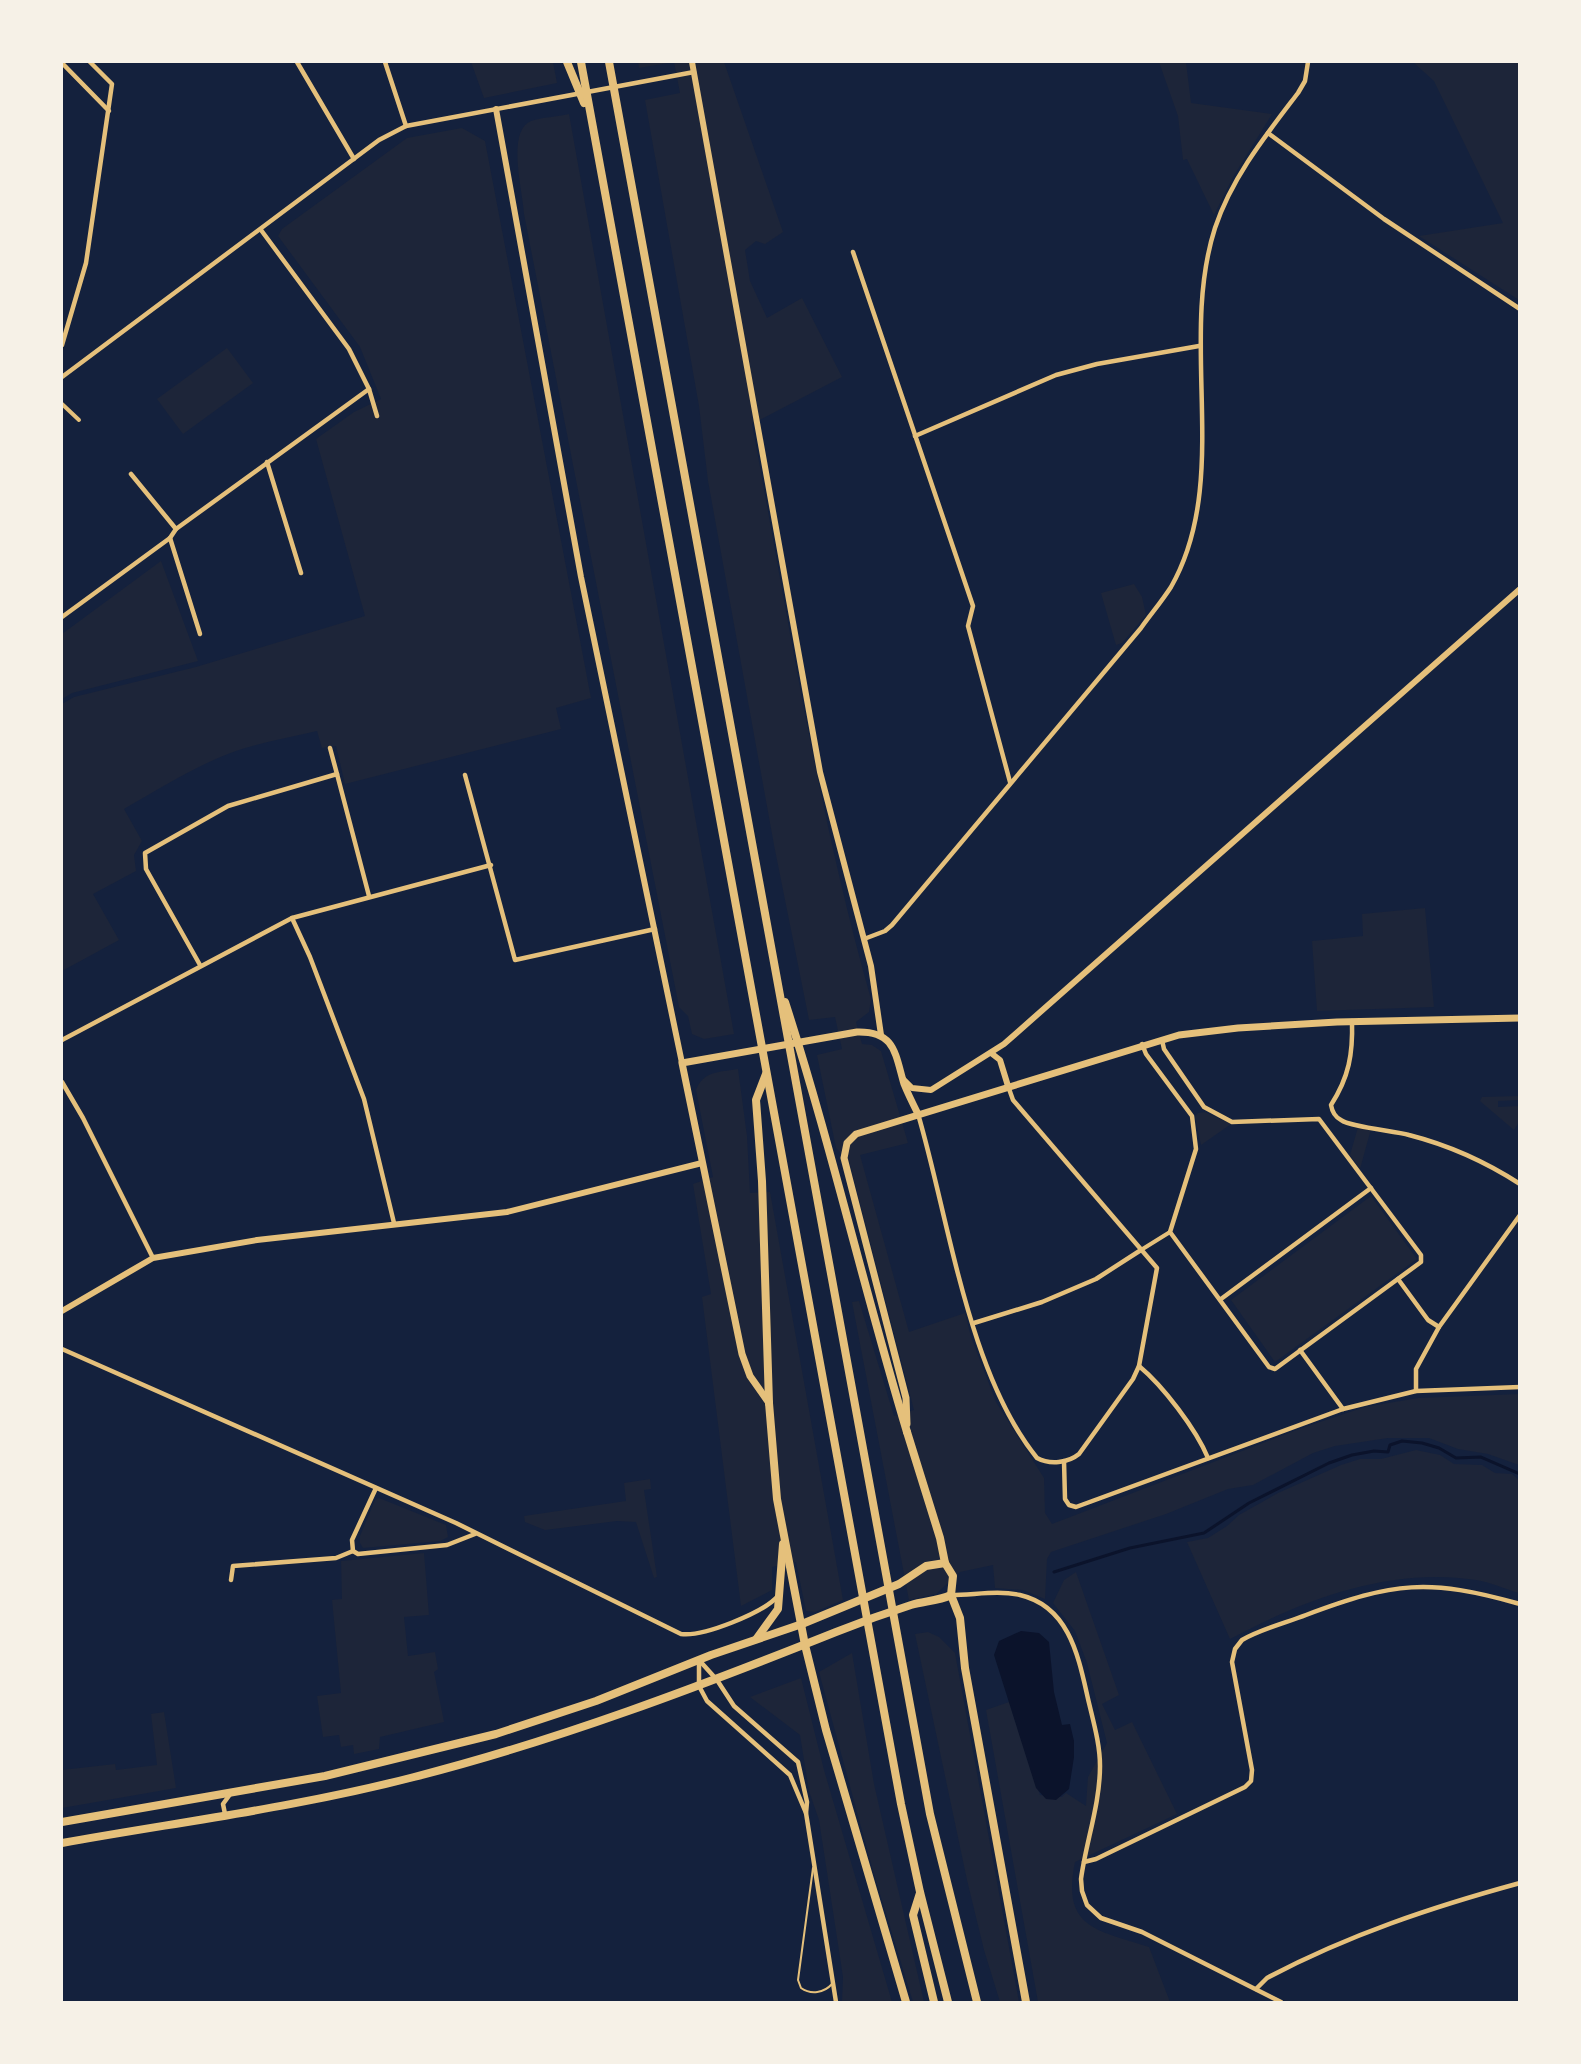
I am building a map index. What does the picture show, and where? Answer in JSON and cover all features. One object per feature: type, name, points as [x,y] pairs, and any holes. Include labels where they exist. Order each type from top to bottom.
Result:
[{"type":"highway","points":[[567,62],[591,119]]},
{"type":"highway","points":[[581,62],[852,1542],[920,1892],[948,2002]]},
{"type":"highway","points":[[609,62],[930,1814],[977,2002]]},
{"type":"highway","points":[[775,970],[807,1070],[858,1267],[907,1432]]},
{"type":"highway","points":[[766,1073],[756,1100],[762,1181],[769,1403]]},
{"type":"highway","points":[[951,1595],[960,1618],[965,1668],[1026,2002]]},
{"type":"highway","points":[[805,1646],[829,1741],[906,2002]]},
{"type":"highway","points":[[920,1892],[913,1915],[934,2002]]},
{"type":"main road","points":[[62,1843],[333,1795],[453,1767],[555,1736],[717,1680],[914,1604],[939,1601],[951,1595],[953,1576],[945,1563],[907,1432],[906,1398],[850,1186],[844,1152],[847,1143],[856,1134],[1161,1039],[1239,1028],[1352,1021],[1520,1018]]},
{"type":"main road","points":[[805,1646],[784,1539],[772,1457],[769,1403],[750,1376],[742,1354],[682,1063],[864,1031],[881,1035],[894,1051],[918,1114]]},
{"type":"main road","points":[[755,1640],[778,1609],[781,1592],[780,1560],[784,1539]]},
{"type":"main road","points":[[62,1822],[325,1776],[457,1745],[596,1701],[699,1660],[801,1624],[899,1584],[926,1566],[945,1563]]},
{"type":"street","points":[[62,345],[86,262],[112,84],[90,62]]},
{"type":"street","points":[[297,62],[354,159]]},
{"type":"street","points":[[386,62],[406,126]]},
{"type":"street","points":[[692,62],[819,767],[875,985],[881,1035]]},
{"type":"street","points":[[864,939],[885,931],[892,925],[1141,628],[1171,586],[1191,534],[1202,458],[1199,346],[1201,301],[1215,229],[1231,190],[1305,81],[1308,62]]},
{"type":"street","points":[[62,63],[109,111]]},
{"type":"street","points":[[62,377],[385,136],[406,126],[694,72]]},
{"type":"street","points":[[496,109],[580,570],[682,1063]]},
{"type":"street","points":[[1268,133],[1384,219],[1520,309]]},
{"type":"street","points":[[261,230],[349,349],[369,389],[377,417]]},
{"type":"street","points":[[854,252],[973,606],[968,626],[1010,782]]},
{"type":"street","points":[[915,436],[1056,375],[1097,364],[1199,346]]},
{"type":"street","points":[[62,617],[170,538],[176,529],[369,389]]},
{"type":"street","points":[[62,404],[79,420]]},
{"type":"street","points":[[267,462],[301,573]]},
{"type":"street","points":[[131,474],[176,529]]},
{"type":"street","points":[[170,538],[200,634]]},
{"type":"street","points":[[903,1079],[912,1088],[921,1091],[931,1090],[991,1053],[1031,1021],[1520,589]]},
{"type":"street","points":[[330,748],[369,896]]},
{"type":"street","points":[[200,965],[146,869],[145,854],[228,806],[337,774]]},
{"type":"street","points":[[465,775],[491,865],[514,960],[655,929]]},
{"type":"street","points":[[62,1040],[292,918],[491,865]]},
{"type":"street","points":[[292,918],[364,1100],[383,1169],[394,1223]]},
{"type":"street","points":[[1352,1021],[1350,1068],[1332,1105],[1332,1110],[1341,1121],[1411,1135],[1442,1145],[1497,1169],[1518,1183]]},
{"type":"street","points":[[1161,1039],[1164,1049],[1204,1107],[1232,1122],[1319,1119],[1421,1255],[1420,1262],[1398,1280],[1272,1369],[1170,1232]]},
{"type":"street","points":[[974,1323],[1042,1302],[1096,1279],[1170,1232],[1196,1149],[1192,1116],[1146,1054],[1142,1044]]},
{"type":"street","points":[[918,1114],[985,1363],[1022,1436],[1039,1460],[1064,1461],[1079,1454],[1108,1416],[1139,1366],[1158,1272],[1013,1100],[1000,1060],[991,1053]]},
{"type":"street","points":[[62,1082],[83,1118],[153,1258]]},
{"type":"street","points":[[62,1311],[153,1258],[257,1240],[507,1212],[702,1162]]},
{"type":"street","points":[[1221,1299],[1371,1188]]},
{"type":"street","points":[[1416,1391],[1414,1380],[1416,1369],[1439,1327],[1520,1215]]},
{"type":"street","points":[[1398,1280],[1428,1320],[1439,1327]]},
{"type":"street","points":[[62,1349],[376,1488],[685,1635],[704,1632],[750,1614],[772,1603],[781,1592]]},
{"type":"street","points":[[1300,1350],[1343,1409]]},
{"type":"street","points":[[1139,1366],[1151,1376],[1202,1444],[1208,1458]]},
{"type":"street","points":[[1064,1461],[1065,1499],[1069,1505],[1076,1507],[1343,1409],[1416,1391],[1520,1387]]},
{"type":"street","points":[[353,1551],[352,1540],[376,1488]]},
{"type":"street","points":[[231,1580],[232,1566],[336,1558],[353,1551],[364,1555],[447,1545],[476,1534]]},
{"type":"street","points":[[1084,1862],[1096,1859],[1235,1792],[1251,1781],[1252,1770],[1233,1662],[1234,1649],[1242,1640],[1360,1595],[1393,1588],[1452,1587],[1520,1604]]},
{"type":"street","points":[[951,1595],[1001,1593],[1021,1595],[1050,1610],[1066,1628],[1074,1644],[1098,1743],[1100,1767],[1081,1886],[1087,1905],[1096,1915],[1142,1932],[1281,2002]]},
{"type":"street","points":[[699,1660],[717,1680],[734,1706],[798,1762],[807,1802],[806,1813]]},
{"type":"street","points":[[699,1660],[699,1686],[707,1701],[790,1775],[806,1813],[836,2002]]},
{"type":"street","points":[[225,1814],[223,1804],[231,1793]]},
{"type":"street","points":[[1256,1989],[1267,1978],[1353,1936],[1449,1903],[1520,1883]]},
{"type":"lane","points":[[814,1862],[798,1980],[801,1988],[810,1992],[825,1990],[833,1981]]},
{"type":"shaded area","points":[[471,62],[553,62],[557,83],[484,98]]},
{"type":"shaded area","points":[[638,62],[674,62],[639,68]]},
{"type":"shaded area","points":[[674,62],[724,62],[783,232],[765,244],[756,241],[745,250],[750,281],[767,318],[802,298],[842,377],[752,424],[819,785],[871,999],[869,1012],[856,1022],[862,1044],[872,1045],[881,1051],[908,1143],[860,1155],[909,1332],[965,1313],[971,1337],[996,1402],[1044,1478],[1045,1513],[1052,1524],[1299,1429],[1365,1407],[1418,1398],[1519,1394],[1519,1465],[1488,1454],[1458,1449],[1429,1438],[1388,1438],[1335,1446],[1313,1453],[1253,1485],[1228,1489],[1166,1514],[1051,1552],[1047,1559],[1045,1599],[1023,1590],[995,1588],[993,1565],[960,1572],[936,1594],[909,1600],[852,1302],[859,1301],[894,1416],[914,1410],[849,1161],[836,1148],[817,1055],[842,1049],[835,1017],[809,1020],[774,845],[708,481],[699,406],[645,100],[680,93]]},
{"type":"shaded area","points":[[1159,62],[1186,62],[1191,103],[1272,114],[1233,177],[1214,215],[1187,159],[1183,160],[1178,116]]},
{"type":"shaded area","points":[[1413,62],[1519,62],[1519,300],[1419,236],[1503,223],[1434,81]]},
{"type":"shaded area","points":[[569,114],[734,1034],[704,1039],[692,1034],[688,1016],[679,1007],[524,214],[518,163],[519,137],[523,127],[531,121]]},
{"type":"shaded area","points":[[462,128],[485,141],[591,698],[556,708],[561,729],[345,784],[336,746],[322,748],[317,731],[242,749],[194,769],[124,809],[142,841],[134,855],[136,871],[93,894],[119,940],[62,971],[62,704],[74,697],[196,667],[365,616],[316,439],[354,412],[381,399],[360,347],[278,236],[282,229],[407,138]]},
{"type":"shaded area","points":[[227,348],[253,383],[183,434],[157,399]]},
{"type":"shaded area","points":[[161,561],[198,661],[72,693],[62,699],[62,634]]},
{"type":"shaded area","points":[[1134,584],[1142,597],[1146,615],[1122,643],[1116,645],[1101,593]]},
{"type":"shaded area","points":[[1425,908],[1434,1007],[1317,1011],[1312,941],[1363,936],[1362,914]]},
{"type":"shaded area","points":[[738,1069],[747,1136],[750,1193],[770,1192],[843,1600],[815,1612],[806,1611],[796,1562],[772,1567],[772,1590],[741,1606],[702,1297],[711,1294],[693,1184],[713,1177],[696,1090],[703,1079],[708,1076]]},
{"type":"shaded area","points":[[1519,1096],[1519,1100],[1498,1101],[1498,1107],[1519,1106],[1519,1122],[1514,1130],[1480,1101],[1482,1097]]},
{"type":"shaded area","points":[[1205,1112],[1231,1124],[1201,1145],[1195,1117],[1198,1113]]},
{"type":"shaded area","points":[[1358,1127],[1371,1129],[1360,1169],[1350,1155]]},
{"type":"shaded area","points":[[1371,1196],[1417,1259],[1275,1362],[1231,1300]]},
{"type":"shaded area","points":[[1416,1450],[1440,1455],[1454,1464],[1482,1465],[1495,1473],[1512,1474],[1519,1480],[1519,1593],[1481,1581],[1444,1577],[1380,1582],[1318,1599],[1230,1639],[1187,1542],[1208,1538],[1239,1515],[1278,1493],[1341,1465],[1360,1459],[1381,1459]]},
{"type":"shaded area","points":[[650,1479],[651,1489],[644,1490],[657,1577],[654,1578],[636,1522],[617,1521],[545,1530],[525,1522],[524,1516],[626,1501],[624,1483]]},
{"type":"shaded area","points":[[379,1498],[446,1525],[448,1537],[440,1541],[363,1548],[360,1536],[375,1500]]},
{"type":"shaded area","points":[[424,1553],[429,1615],[404,1617],[408,1656],[435,1652],[438,1669],[434,1672],[444,1722],[380,1737],[379,1749],[354,1754],[353,1745],[341,1747],[339,1735],[323,1737],[317,1696],[341,1693],[332,1600],[342,1599],[341,1561]]},
{"type":"shaded area","points":[[1076,1572],[1119,1695],[1102,1704],[1115,1730],[1132,1722],[1177,1814],[1075,1862],[1072,1884],[1073,1901],[1079,1914],[1099,1930],[1149,1947],[1170,2002],[1038,2002],[986,1710],[1009,1702],[1040,1795],[1062,1797],[1066,1793],[1086,1806],[1088,1777],[1107,1743],[1087,1663],[1075,1631],[1053,1603],[1064,1580]]},
{"type":"shaded area","points":[[1021,1631],[1039,1633],[1049,1642],[1054,1692],[1062,1725],[1070,1724],[1074,1741],[1069,1789],[1056,1800],[1046,1799],[1036,1788],[994,1655],[999,1641]]},
{"type":"shaded area","points":[[928,1632],[939,1637],[955,1653],[1019,2002],[1000,2002],[984,1950],[915,1634]]},
{"type":"shaded area","points":[[852,1653],[874,1784],[924,2002],[913,2002],[873,1871],[819,1672]]},
{"type":"shaded area","points":[[801,1678],[824,1770],[892,2002],[842,2002],[843,1977],[819,1820],[809,1791],[800,1735],[750,1697]]},
{"type":"shaded area","points":[[164,1712],[176,1788],[62,1808],[62,1770],[115,1764],[116,1770],[157,1765],[151,1714]]},
{"type":"waterway","points":[[1054,1572],[1130,1548],[1204,1533],[1249,1503],[1329,1463],[1352,1455],[1374,1451],[1388,1452],[1390,1445],[1402,1441],[1439,1448],[1456,1458],[1481,1457],[1520,1474]]}]
